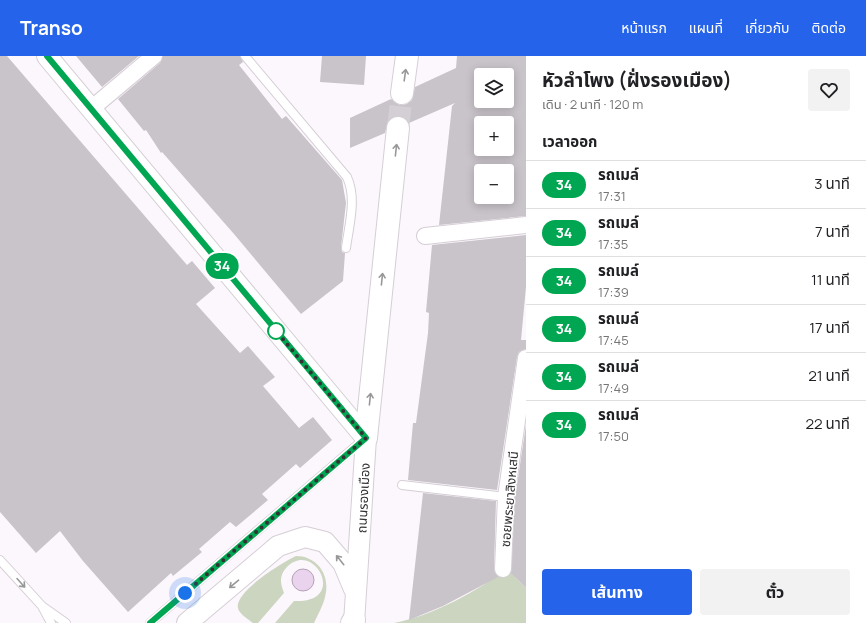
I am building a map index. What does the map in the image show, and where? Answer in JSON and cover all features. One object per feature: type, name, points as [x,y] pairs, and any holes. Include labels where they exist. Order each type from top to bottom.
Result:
[{"type":"highway","points":[[402,93],[407,56]]},
{"type":"highway","points":[[366,438],[398,128]]},
{"type":"street","points":[[47,56],[366,438]]},
{"type":"street","points":[[91,109],[154,56]]},
{"type":"street","points":[[425,236],[526,224]]},
{"type":"street","name":"ซอยพระยาสิงหเสนี","points":[[503,569],[506,497],[526,358]]},
{"type":"street","name":"ถนนรองเมือง","points":[[354,622],[366,438]]},
{"type":"street","points":[[187,623],[278,546],[305,537],[325,542],[343,563],[356,595]]},
{"type":"lane","points":[[245,56],[347,177],[352,186],[353,196],[346,248]]},
{"type":"lane","points":[[150,623],[366,438]]},
{"type":"lane","points":[[402,485],[506,497]]},
{"type":"lane","points":[[0,560],[42,606],[66,623]]},
{"type":"lane","points":[[42,606],[51,623]]},
{"type":"green space","points":[[296,556],[310,559],[316,563],[321,568],[326,581],[326,589],[322,607],[314,623],[275,623],[294,601],[311,599],[320,593],[323,584],[321,575],[316,566],[307,561],[297,561],[287,567],[281,576],[284,593],[258,623],[253,623],[239,610],[239,601],[251,586],[261,578],[281,564]]},
{"type":"green space","points":[[509,567],[516,578],[526,588],[526,623],[394,623],[409,620],[439,609],[483,585]]},
{"type":"shaded area","points":[[303,569],[311,572],[314,580],[311,588],[303,591],[295,588],[292,580],[295,572]]},
{"type":"building","points":[[0,56],[7,56],[187,265],[192,261],[215,288],[196,304],[240,353],[248,346],[275,377],[263,386],[299,428],[313,417],[332,440],[300,468],[296,464],[262,494],[268,500],[236,527],[230,522],[199,549],[202,552],[173,576],[171,573],[128,612],[83,561],[60,531],[36,553],[0,512]]},
{"type":"building","points":[[76,56],[139,56],[102,87]]},
{"type":"building","points":[[163,56],[240,56],[243,62],[239,65],[282,119],[286,116],[342,180],[346,203],[341,247],[342,252],[345,253],[343,281],[301,314],[234,234],[162,152],[161,153],[146,130],[144,131],[118,99],[160,63]]},
{"type":"building","points":[[322,56],[366,56],[364,85],[320,82]]},
{"type":"building","points":[[457,56],[526,56],[526,216],[439,225],[452,106],[455,103],[409,123],[405,118],[393,116],[388,121],[385,133],[350,148],[350,118],[391,99],[400,105],[407,104],[412,100],[415,87],[456,68]]},
{"type":"building","points":[[526,235],[526,287],[521,340],[526,340],[526,349],[519,352],[517,357],[497,490],[408,480],[413,423],[416,423],[428,333],[429,313],[426,312],[432,245]]},
{"type":"building","points":[[526,425],[526,588],[511,573],[515,498]]},
{"type":"building","points":[[423,493],[496,501],[494,569],[498,577],[443,606],[409,620]]},
{"type":"tunnel","points":[[398,128],[402,93]]},
{"type":"bus line","name":"34","points":[[47,56],[366,438],[150,623]]},
{"type":"route","points":[[185,593],[366,438],[276,331]]}]
